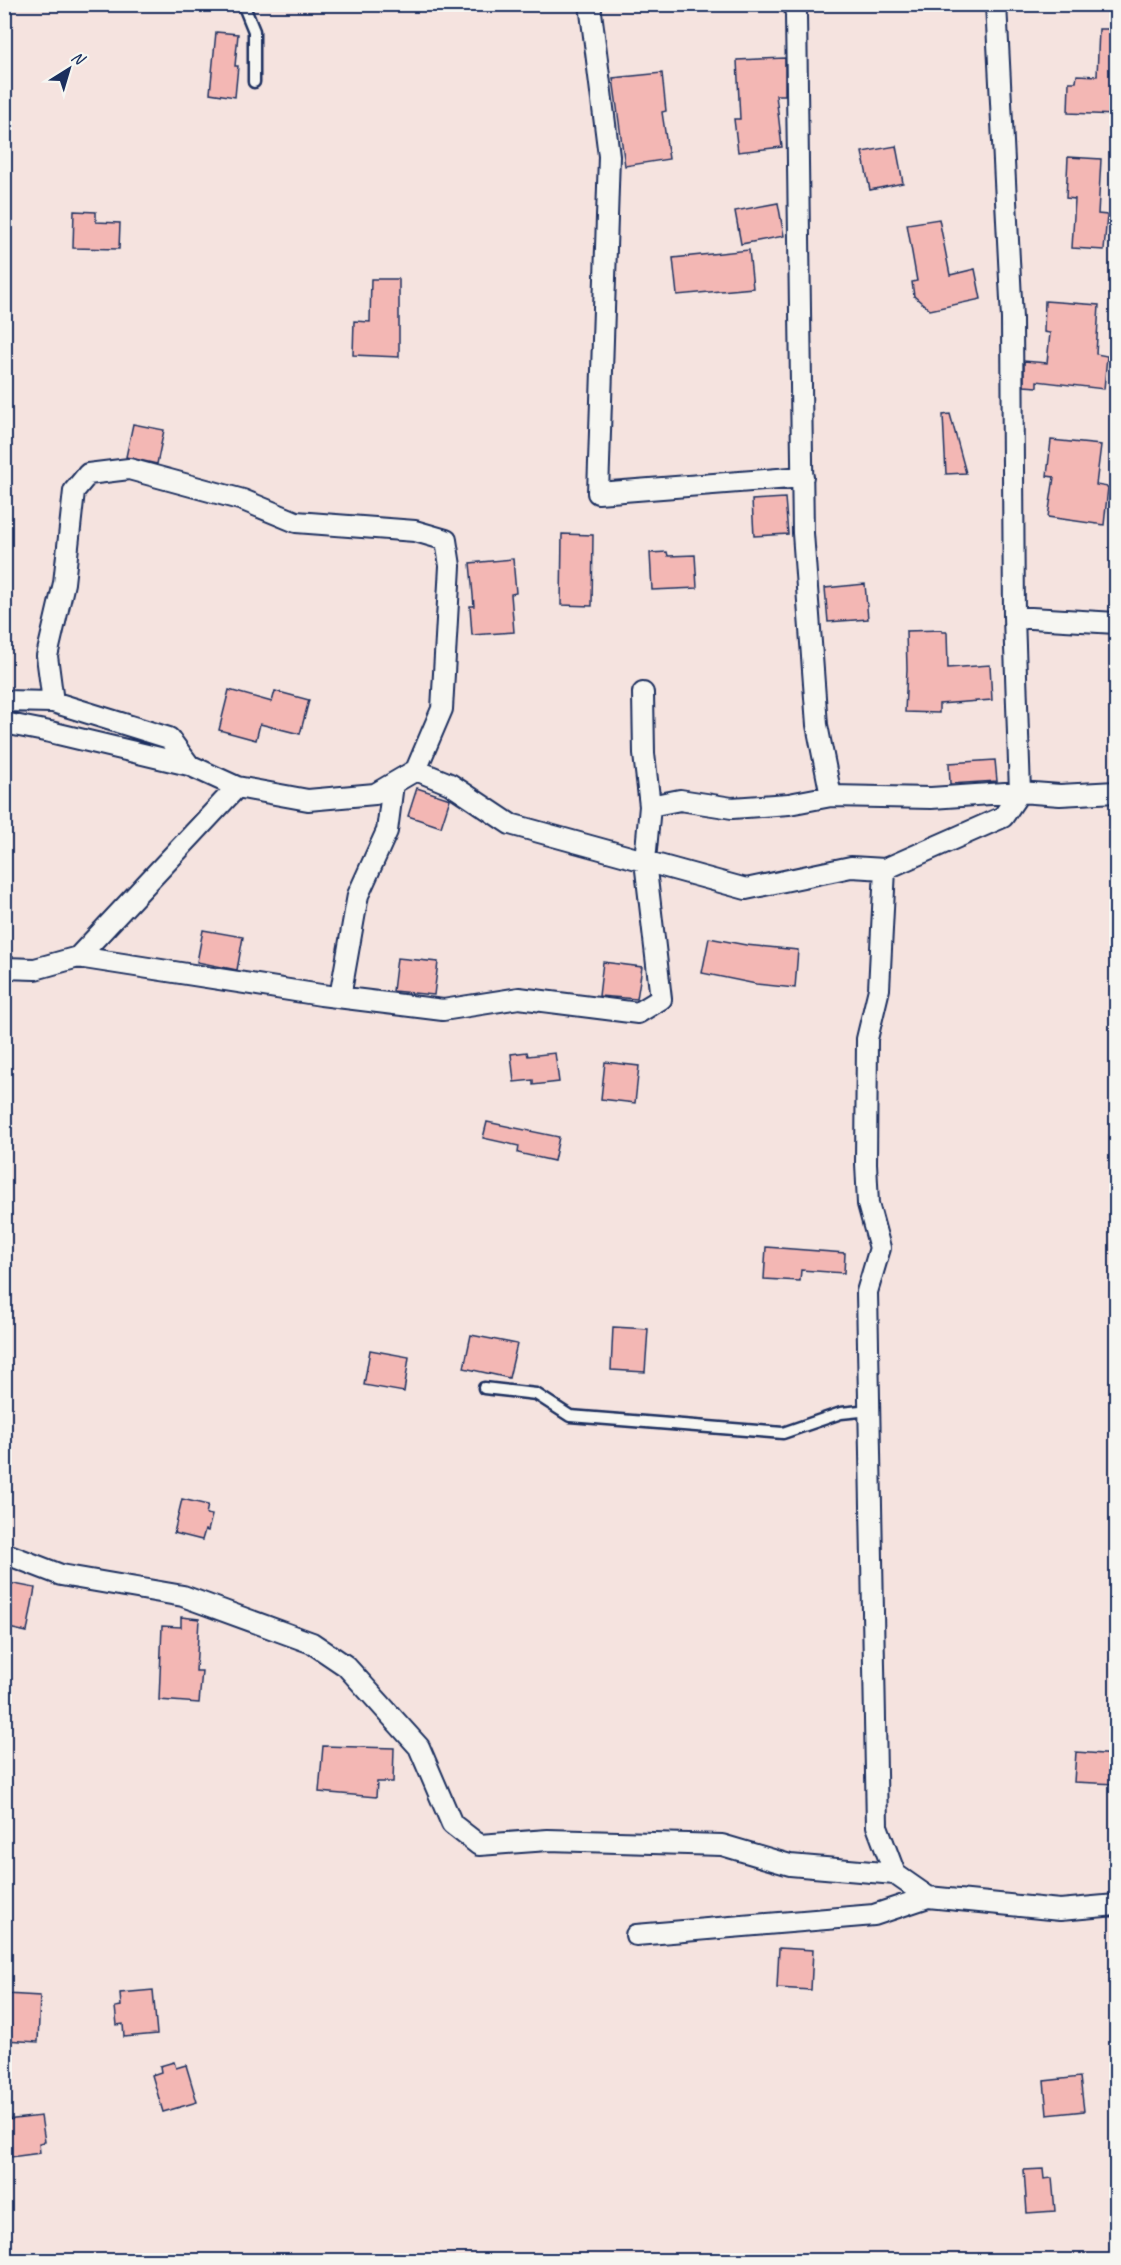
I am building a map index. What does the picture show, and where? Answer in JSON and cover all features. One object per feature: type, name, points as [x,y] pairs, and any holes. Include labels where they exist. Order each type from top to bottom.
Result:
[{"type":"street","points":[[590,4],[609,156],[598,493],[802,477]]},
{"type":"street","points":[[794,4],[803,533],[817,725],[831,796]]},
{"type":"street","points":[[417,770],[450,784],[510,824],[746,889],[851,867],[885,869],[1003,817],[1020,792],[1014,617],[1012,319],[996,4]]},
{"type":"street","points":[[4,723],[189,765],[237,788],[308,800],[375,794],[417,770],[442,709],[450,566],[447,540],[415,531],[296,522],[243,500],[129,469],[88,474],[74,491],[64,583],[46,656],[53,702]]},
{"type":"street","points":[[1014,617],[1116,622]]},
{"type":"street","points":[[4,968],[34,969],[78,957],[340,997],[443,1010],[519,998],[638,1013],[662,999],[645,861],[650,806],[643,693]]},
{"type":"street","points":[[4,701],[53,702],[169,738],[189,765]]},
{"type":"street","points":[[340,997],[358,895],[387,831],[393,784]]},
{"type":"street","points":[[78,957],[237,788]]},
{"type":"street","points":[[650,806],[680,800],[732,808],[789,804],[831,796],[931,798],[1020,792],[1060,795],[1116,792]]},
{"type":"street","points":[[885,869],[879,989],[867,1039],[868,1204],[880,1248],[867,1292],[877,1826],[895,1874]]},
{"type":"street","points":[[4,1553],[61,1575],[183,1596],[312,1643],[346,1666],[419,1747],[452,1824],[479,1845],[548,1840],[722,1845],[790,1865],[895,1874],[928,1897]]},
{"type":"street","points":[[636,1935],[874,1915],[928,1897],[1060,1910],[1116,1905]]},
{"type":"lane","points":[[243,4],[254,31],[254,82]]},
{"type":"lane","points":[[484,1388],[537,1394],[570,1416],[783,1433],[841,1413],[870,1410]]},
{"type":"building","points":[[1099,29],[1116,29],[1116,115],[1068,113],[1069,82],[1076,82],[1077,75],[1097,76]]},
{"type":"building","points":[[216,32],[238,34],[235,97],[210,93]]},
{"type":"building","points":[[785,58],[785,95],[776,95],[782,147],[738,152],[734,119],[740,119],[737,60]]},
{"type":"building","points":[[662,73],[666,111],[662,112],[669,159],[625,166],[613,78]]},
{"type":"building","points":[[896,146],[903,183],[870,190],[862,152]]},
{"type":"building","points":[[1068,157],[1101,159],[1098,214],[1107,215],[1104,250],[1072,248],[1075,199],[1066,198]]},
{"type":"building","points":[[778,203],[784,236],[741,244],[735,211]]},
{"type":"building","points":[[74,211],[96,212],[96,222],[120,223],[119,249],[73,248]]},
{"type":"building","points":[[939,219],[950,275],[975,269],[981,299],[930,310],[914,296],[912,282],[917,281],[907,224]]},
{"type":"building","points":[[749,250],[753,288],[677,295],[673,258]]},
{"type":"building","points":[[371,279],[399,279],[399,357],[353,355],[354,321],[370,322]]},
{"type":"building","points":[[1045,301],[1099,305],[1096,354],[1107,356],[1104,389],[1037,381],[1037,387],[1024,386],[1024,361],[1047,363],[1050,333],[1044,332]]},
{"type":"building","points":[[950,414],[966,473],[946,474],[943,415]]},
{"type":"building","points":[[133,424],[164,430],[157,464],[126,457]]},
{"type":"building","points":[[1051,440],[1101,445],[1096,485],[1108,487],[1104,525],[1048,517],[1054,477],[1047,476]]},
{"type":"building","points":[[785,498],[788,534],[754,536],[752,500]]},
{"type":"building","points":[[562,534],[593,535],[592,606],[561,605]]},
{"type":"building","points":[[667,552],[668,556],[695,555],[697,588],[652,590],[650,553]]},
{"type":"building","points":[[513,559],[516,593],[511,594],[514,632],[472,635],[470,606],[474,606],[470,563]]},
{"type":"building","points":[[865,584],[868,619],[828,622],[825,588]]},
{"type":"building","points":[[942,630],[942,632],[947,632],[948,668],[990,665],[992,700],[939,704],[939,713],[905,712],[906,631]]},
{"type":"building","points":[[229,690],[272,702],[275,691],[309,700],[300,734],[260,724],[256,740],[219,730]]},
{"type":"building","points":[[995,760],[997,781],[950,784],[949,763]]},
{"type":"building","points":[[417,788],[450,799],[441,827],[408,816]]},
{"type":"building","points":[[203,930],[243,937],[237,970],[197,962]]},
{"type":"building","points":[[709,938],[746,945],[798,950],[795,988],[756,984],[702,973]]},
{"type":"building","points":[[397,958],[438,962],[434,995],[393,991]]},
{"type":"building","points":[[603,962],[642,967],[637,999],[599,996]]},
{"type":"building","points":[[527,1052],[528,1056],[555,1053],[559,1082],[533,1085],[533,1080],[514,1082],[511,1054]]},
{"type":"building","points":[[605,1062],[639,1066],[635,1103],[601,1099]]},
{"type":"building","points":[[487,1122],[559,1137],[554,1161],[518,1153],[519,1146],[483,1138]]},
{"type":"building","points":[[766,1247],[845,1253],[844,1273],[801,1270],[800,1281],[764,1279]]},
{"type":"building","points":[[613,1327],[648,1329],[645,1372],[611,1370]]},
{"type":"building","points":[[471,1335],[517,1344],[509,1378],[464,1368]]},
{"type":"building","points":[[370,1350],[409,1357],[404,1392],[364,1385]]},
{"type":"building","points":[[182,1499],[208,1505],[206,1514],[212,1515],[208,1531],[205,1530],[202,1540],[174,1533]]},
{"type":"building","points":[[4,1582],[35,1588],[27,1632],[4,1627]]},
{"type":"building","points":[[181,1617],[199,1619],[196,1671],[202,1671],[199,1703],[159,1700],[162,1626],[181,1627]]},
{"type":"building","points":[[323,1746],[394,1748],[393,1782],[377,1782],[376,1797],[319,1792]]},
{"type":"building","points":[[1076,1752],[1116,1755],[1116,1784],[1074,1782]]},
{"type":"building","points":[[779,1948],[813,1950],[811,1990],[777,1988]]},
{"type":"building","points":[[153,1990],[157,2034],[124,2037],[123,2024],[117,2025],[115,2007],[121,2006],[120,1993]]},
{"type":"building","points":[[6,1994],[40,1996],[38,2042],[4,2040]]},
{"type":"building","points":[[174,2062],[176,2068],[186,2065],[197,2102],[163,2112],[152,2075],[161,2072],[160,2066]]},
{"type":"building","points":[[1080,2077],[1084,2111],[1047,2115],[1044,2081]]},
{"type":"building","points":[[41,2116],[45,2142],[39,2143],[40,2153],[11,2157],[6,2120]]},
{"type":"building","points":[[1043,2169],[1044,2179],[1052,2178],[1055,2211],[1027,2213],[1024,2170]]}]
